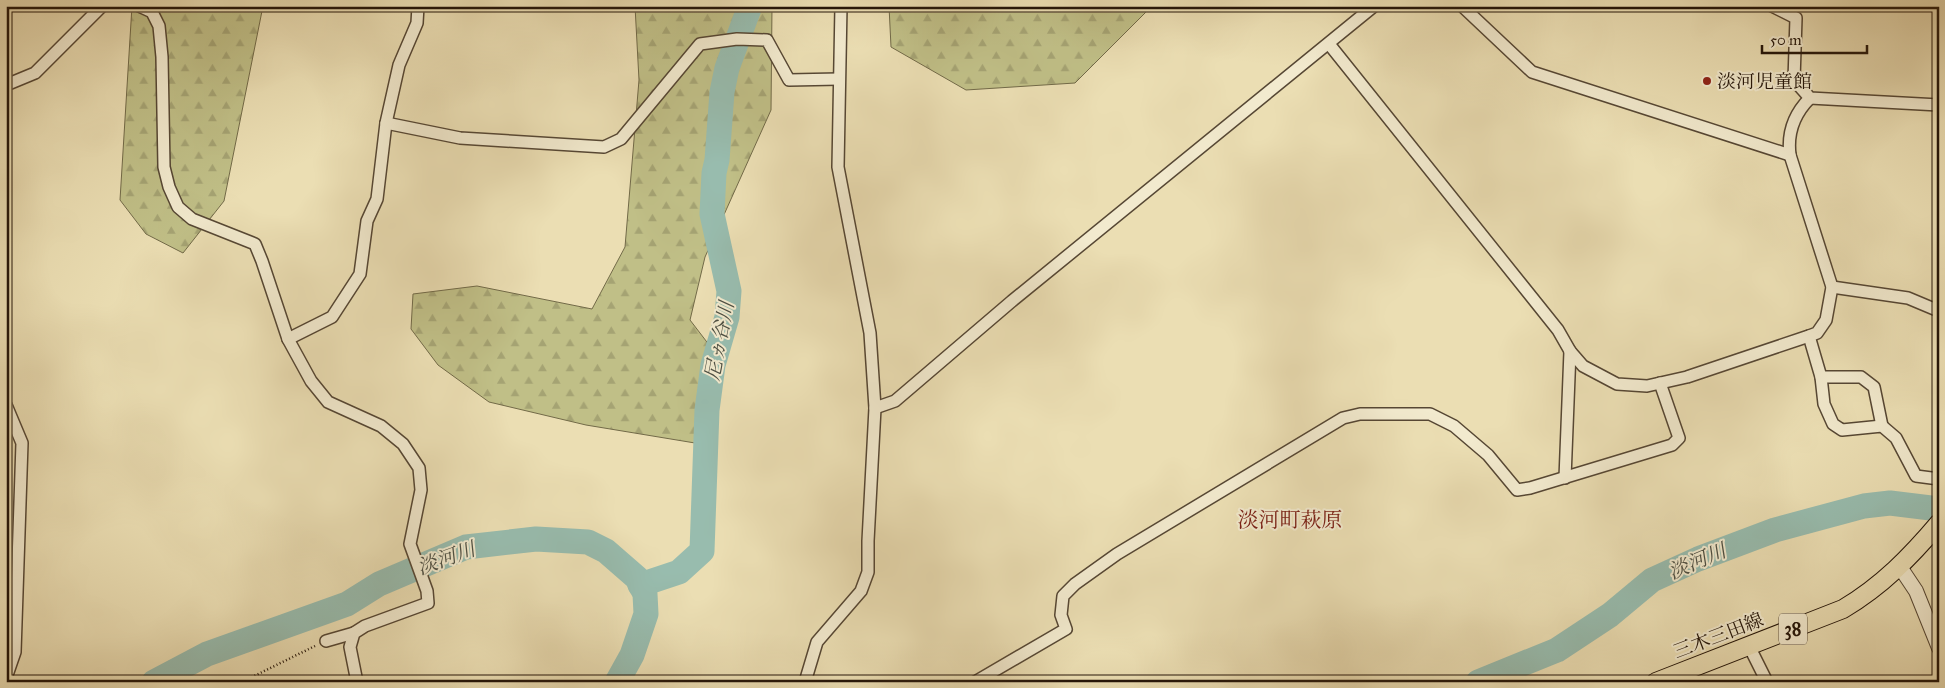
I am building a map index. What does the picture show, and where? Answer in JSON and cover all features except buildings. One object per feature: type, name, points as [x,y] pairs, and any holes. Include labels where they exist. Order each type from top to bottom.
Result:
[{"type":"main road","name":"三木三田線","points":[[1656,682],[1844,609],[1900,567],[1939,523]]},
{"type":"street","points":[[6,85],[35,73],[102,6]]},
{"type":"street","points":[[139,6],[152,12],[159,26],[162,57],[164,166],[169,187],[178,207],[192,219],[255,244],[288,339],[311,381],[328,402],[381,426],[403,444],[419,468],[422,490],[410,544],[428,604],[326,641]]},
{"type":"street","points":[[288,339],[332,317],[360,274],[367,221],[377,199],[386,123],[399,66],[417,23],[418,6]]},
{"type":"street","points":[[805,682],[817,642],[861,591],[868,577],[875,408],[870,333],[838,167],[841,6]]},
{"type":"street","points":[[875,408],[895,401],[1012,301],[1374,6]]},
{"type":"street","points":[[1462,6],[1532,72],[1790,155]]},
{"type":"street","points":[[1772,6],[1796,18],[1794,80],[1810,98],[1939,105]]},
{"type":"street","points":[[386,123],[460,138],[604,147],[621,139],[700,44],[737,39],[767,40],[789,80],[839,79]]},
{"type":"street","points":[[1329,44],[1558,330],[1570,351],[1582,366],[1617,384],[1647,386],[1687,377],[1818,333],[1826,320],[1832,287],[1790,155],[1788,140],[1793,120],[1810,98]]},
{"type":"street","points":[[1832,287],[1908,298],[1939,311]]},
{"type":"street","points":[[1809,336],[1821,377],[1824,404],[1833,424],[1842,430],[1882,426]]},
{"type":"street","points":[[1565,478],[1570,351]]},
{"type":"street","points":[[1821,377],[1861,377],[1874,387],[1882,426],[1896,438],[1916,476],[1939,480]]},
{"type":"street","points":[[975,682],[1066,629],[1061,615],[1063,596],[1075,584],[1117,554],[1343,418],[1360,414],[1430,414],[1454,426],[1475,443],[1488,455],[1517,490],[1565,478],[1672,445],[1679,438],[1660,383]]},
{"type":"street","points":[[6,405],[22,444],[12,615],[15,652],[6,678]]},
{"type":"street","points":[[1900,567],[1916,591],[1939,648]]},
{"type":"street","points":[[354,632],[350,647],[358,682]]},
{"type":"street","points":[[1749,646],[1766,682]]},
{"type":"path","points":[[242,682],[326,641]]},
{"type":"green space","points":[[132,6],[263,6],[224,201],[183,253],[146,234],[120,200]]},
{"type":"green space","points":[[635,6],[772,6],[771,110],[705,257],[690,320],[723,363],[695,443],[586,425],[489,402],[438,365],[411,329],[413,294],[477,286],[592,309],[625,247],[639,80]]},
{"type":"green space","points":[[889,6],[1152,6],[1075,83],[966,90],[891,47]]},
{"type":"waterway","name":"尼ヵ谷川","points":[[640,585],[679,572],[702,551],[707,410],[713,365],[727,317],[729,291],[712,214],[714,173],[717,160],[722,92],[727,68],[750,6]]},
{"type":"waterway","name":"淡河川","points":[[1478,682],[1557,650],[1610,615],[1652,580],[1698,559],[1775,530],[1864,506],[1890,503],[1939,509]]},
{"type":"waterway","name":"淡河川","points":[[154,682],[207,654],[347,604],[379,584],[466,547],[536,539],[588,542],[606,551],[637,578],[645,594],[646,614],[632,655],[617,682]]},
{"type":"place","name":"淡河児童館","points":[[1707,81]]},
{"type":"district","name":"淡河町萩原","points":[[1290,520]]}]
